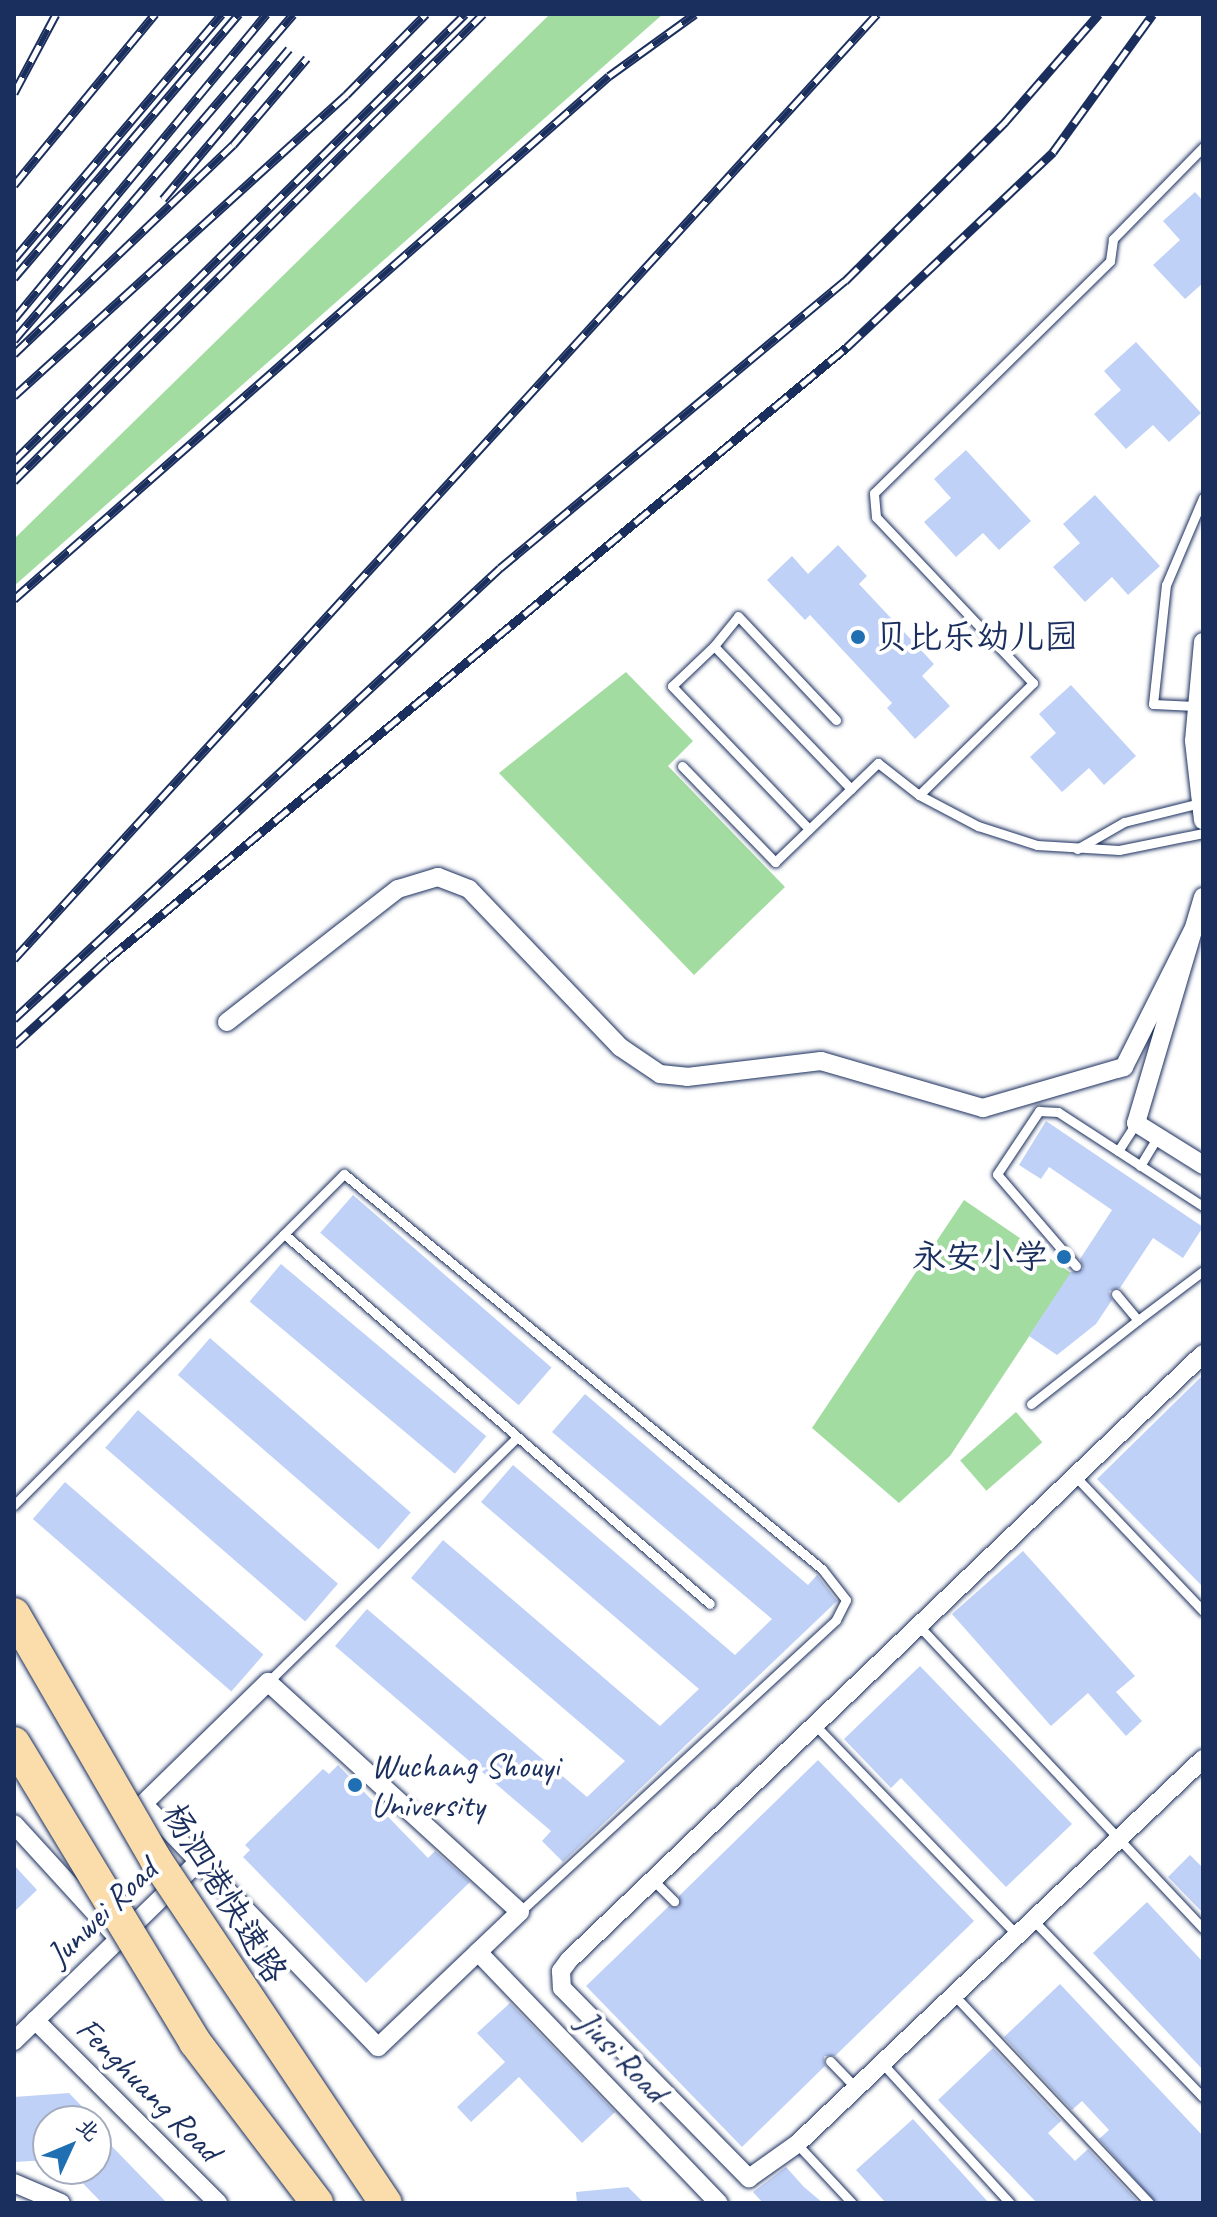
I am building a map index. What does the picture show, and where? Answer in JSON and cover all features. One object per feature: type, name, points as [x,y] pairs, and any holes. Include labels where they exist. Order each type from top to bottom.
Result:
[{"type":"highway","name":"杨泗港快速路","points":[[14,1614],[156,1860],[386,2203]]},
{"type":"highway","points":[[14,1743],[195,2042],[317,2203]]},
{"type":"street","points":[[1202,812],[1195,706],[1203,642]]},
{"type":"street","points":[[227,1022],[398,889],[438,877],[469,889],[633,1060],[660,1074],[687,1077],[821,1061],[983,1108],[1124,1067],[1193,930]]},
{"type":"street","points":[[1203,897],[1136,1123],[1203,1165]]},
{"type":"street","points":[[1202,1355],[569,1960],[561,1971],[562,1988],[744,2178],[797,2144],[1203,1759]]},
{"type":"street","points":[[268,1682],[520,1912],[378,2047],[143,1804],[268,1682]]},
{"type":"street","points":[[14,1824],[119,1939]]},
{"type":"street","name":"Junwei Road","points":[[14,2041],[198,1862]]},
{"type":"street","name":"Jiusi Road","points":[[478,1952],[719,2203]]},
{"type":"street","name":"Fenghuang Road","points":[[35,2020],[218,2203]]},
{"type":"street","points":[[14,2183],[61,2203]]},
{"type":"lane","points":[[919,795],[1033,683],[876,517],[874,493],[1110,261],[1113,239],[1201,152]]},
{"type":"lane","points":[[1195,706],[1153,704],[1166,585],[1203,498]]},
{"type":"lane","points":[[809,829],[672,686],[714,646],[738,616],[836,720]]},
{"type":"lane","points":[[714,646],[851,789]]},
{"type":"lane","points":[[682,766],[775,862],[878,763],[919,795],[1011,839],[1077,849],[1119,850],[1203,833]]},
{"type":"lane","points":[[1077,849],[1124,822],[1202,812]]},
{"type":"lane","points":[[1076,1266],[997,1174],[1029,1121],[1044,1109],[1118,1151],[1203,1206]]},
{"type":"lane","points":[[1118,1151],[1136,1123]]},
{"type":"lane","points":[[1140,1166],[1158,1136]]},
{"type":"lane","points":[[14,1505],[344,1174],[844,1592],[836,1620],[520,1912]]},
{"type":"lane","points":[[284,1234],[710,1604]]},
{"type":"lane","points":[[1031,1404],[1203,1271]]},
{"type":"lane","points":[[1116,1294],[1138,1320]]},
{"type":"lane","points":[[268,1682],[517,1437]]},
{"type":"lane","points":[[1075,1476],[1203,1611]]},
{"type":"lane","points":[[919,1626],[1203,1928]]},
{"type":"lane","points":[[815,1725],[1017,1935]]},
{"type":"lane","points":[[653,1880],[674,1901]]},
{"type":"lane","points":[[1033,1920],[1203,2097]]},
{"type":"lane","points":[[954,1995],[1149,2203]]},
{"type":"lane","points":[[830,2061],[856,2088]]},
{"type":"lane","points":[[882,2063],[1010,2203]]},
{"type":"lane","points":[[797,2144],[852,2203]]},
{"type":"green space","points":[[550,14],[663,14],[14,586],[14,539]]},
{"type":"green space","points":[[626,672],[693,741],[668,766],[785,887],[694,975],[499,773]]},
{"type":"green space","points":[[964,1200],[1071,1273],[950,1456],[899,1503],[812,1428]]},
{"type":"green space","points":[[1016,1412],[1042,1442],[986,1491],[960,1461]]},
{"type":"building","points":[[1195,192],[1203,201],[1203,283],[1185,299],[1153,265],[1180,240],[1163,221]]},
{"type":"building","points":[[1136,342],[1201,413],[1169,442],[1153,425],[1126,449],[1094,414],[1121,390],[1104,371]]},
{"type":"building","points":[[966,450],[1031,521],[999,550],[983,533],[956,557],[924,522],[951,498],[934,479]]},
{"type":"building","points":[[1095,495],[1160,566],[1128,595],[1112,577],[1085,602],[1053,567],[1080,543],[1063,524]]},
{"type":"building","points":[[838,545],[867,576],[859,584],[934,664],[922,676],[950,706],[915,739],[887,708],[892,703],[810,615],[805,620],[767,580],[792,556],[808,574]]},
{"type":"building","points":[[1071,685],[1136,756],[1104,785],[1089,768],[1062,792],[1030,757],[1056,733],[1039,714]]},
{"type":"building","points":[[1046,1121],[1203,1227],[1183,1258],[1153,1238],[1120,1288],[1109,1291],[1112,1300],[1096,1324],[1057,1355],[1029,1336],[1071,1272],[1083,1269],[1080,1259],[1112,1210],[1049,1167],[1041,1179],[1019,1165]]},
{"type":"building","points":[[353,1195],[551,1368],[519,1405],[320,1233]]},
{"type":"building","points":[[281,1264],[486,1436],[455,1474],[250,1302]]},
{"type":"building","points":[[210,1338],[411,1513],[379,1549],[178,1375]]},
{"type":"building","points":[[1203,1375],[1203,1587],[1097,1479]]},
{"type":"building","points":[[585,1394],[808,1585],[817,1575],[837,1601],[563,1862],[542,1841],[551,1831],[335,1646],[367,1609],[587,1797],[625,1761],[411,1578],[443,1540],[660,1726],[699,1689],[481,1502],[513,1465],[735,1655],[772,1619],[552,1432]]},
{"type":"building","points":[[138,1410],[338,1584],[305,1622],[105,1448]]},
{"type":"building","points":[[65,1482],[263,1655],[231,1692],[33,1519]]},
{"type":"building","points":[[1023,1551],[1135,1676],[1116,1692],[1142,1721],[1126,1736],[1088,1693],[1051,1726],[952,1614]]},
{"type":"building","points":[[920,1666],[1072,1824],[1006,1887],[901,1778],[891,1788],[844,1739]]},
{"type":"building","points":[[818,1760],[974,1921],[835,2056],[824,2056],[825,2066],[742,2147],[586,1986],[669,1906],[679,1907],[679,1896]]},
{"type":"building","points":[[338,1765],[428,1858],[435,1851],[470,1882],[366,1983],[243,1857],[250,1850],[245,1845],[323,1769],[329,1774]]},
{"type":"building","points":[[1190,1855],[1203,1868],[1203,1913],[1168,1877]]},
{"type":"building","points":[[14,1865],[37,1890],[14,1912]]},
{"type":"building","points":[[1147,1902],[1203,1962],[1203,2070],[1093,1953]]},
{"type":"building","points":[[1060,1984],[1203,2136],[1203,2203],[1156,2203],[1099,2139],[1109,2130],[1082,2101],[1072,2110],[1004,2037]]},
{"type":"building","points":[[510,2003],[615,2112],[582,2143],[519,2077],[471,2122],[457,2107],[505,2062],[477,2033]]},
{"type":"building","points":[[993,2048],[1061,2121],[1048,2133],[1075,2161],[1088,2149],[1139,2203],[1037,2203],[938,2100]]},
{"type":"building","points":[[69,2093],[81,2105],[32,2105],[32,2161],[14,2162],[14,2097]]},
{"type":"building","points":[[913,2119],[989,2203],[886,2203],[856,2170]]},
{"type":"building","points":[[112,2146],[167,2203],[102,2203],[85,2185],[112,2185]]},
{"type":"building","points":[[786,2167],[823,2203],[763,2203],[753,2192]]},
{"type":"building","points":[[628,2187],[644,2203],[577,2203],[576,2192]]},
{"type":"railway","points":[[14,93],[56,14]]},
{"type":"railway","points":[[14,185],[155,14]]},
{"type":"railway","points":[[14,259],[222,14]]},
{"type":"railway","points":[[14,278],[239,14]]},
{"type":"railway","points":[[14,319],[266,14]]},
{"type":"railway","points":[[14,340],[293,14]]},
{"type":"railway","points":[[14,396],[346,95],[426,14]]},
{"type":"railway","points":[[14,461],[465,14]]},
{"type":"railway","points":[[14,481],[483,14]]},
{"type":"railway","points":[[14,599],[609,76],[695,14]]},
{"type":"railway","points":[[14,959],[877,14]]},
{"type":"railway","points":[[14,1019],[500,568],[845,281],[1005,122],[1099,14]]},
{"type":"railway","points":[[14,1045],[108,959],[847,347],[1053,152],[1153,14]]},
{"type":"railway","points":[[163,199],[289,49]]},
{"type":"railway","points":[[14,354],[233,145],[307,58]]},
{"type":"place","name":"贝比乐幼儿园","points":[[858,637]]},
{"type":"place","name":"永安小学","points":[[1064,1257]]},
{"type":"place","name":"Wuchang Shouyi University","points":[[355,1785]]}]
